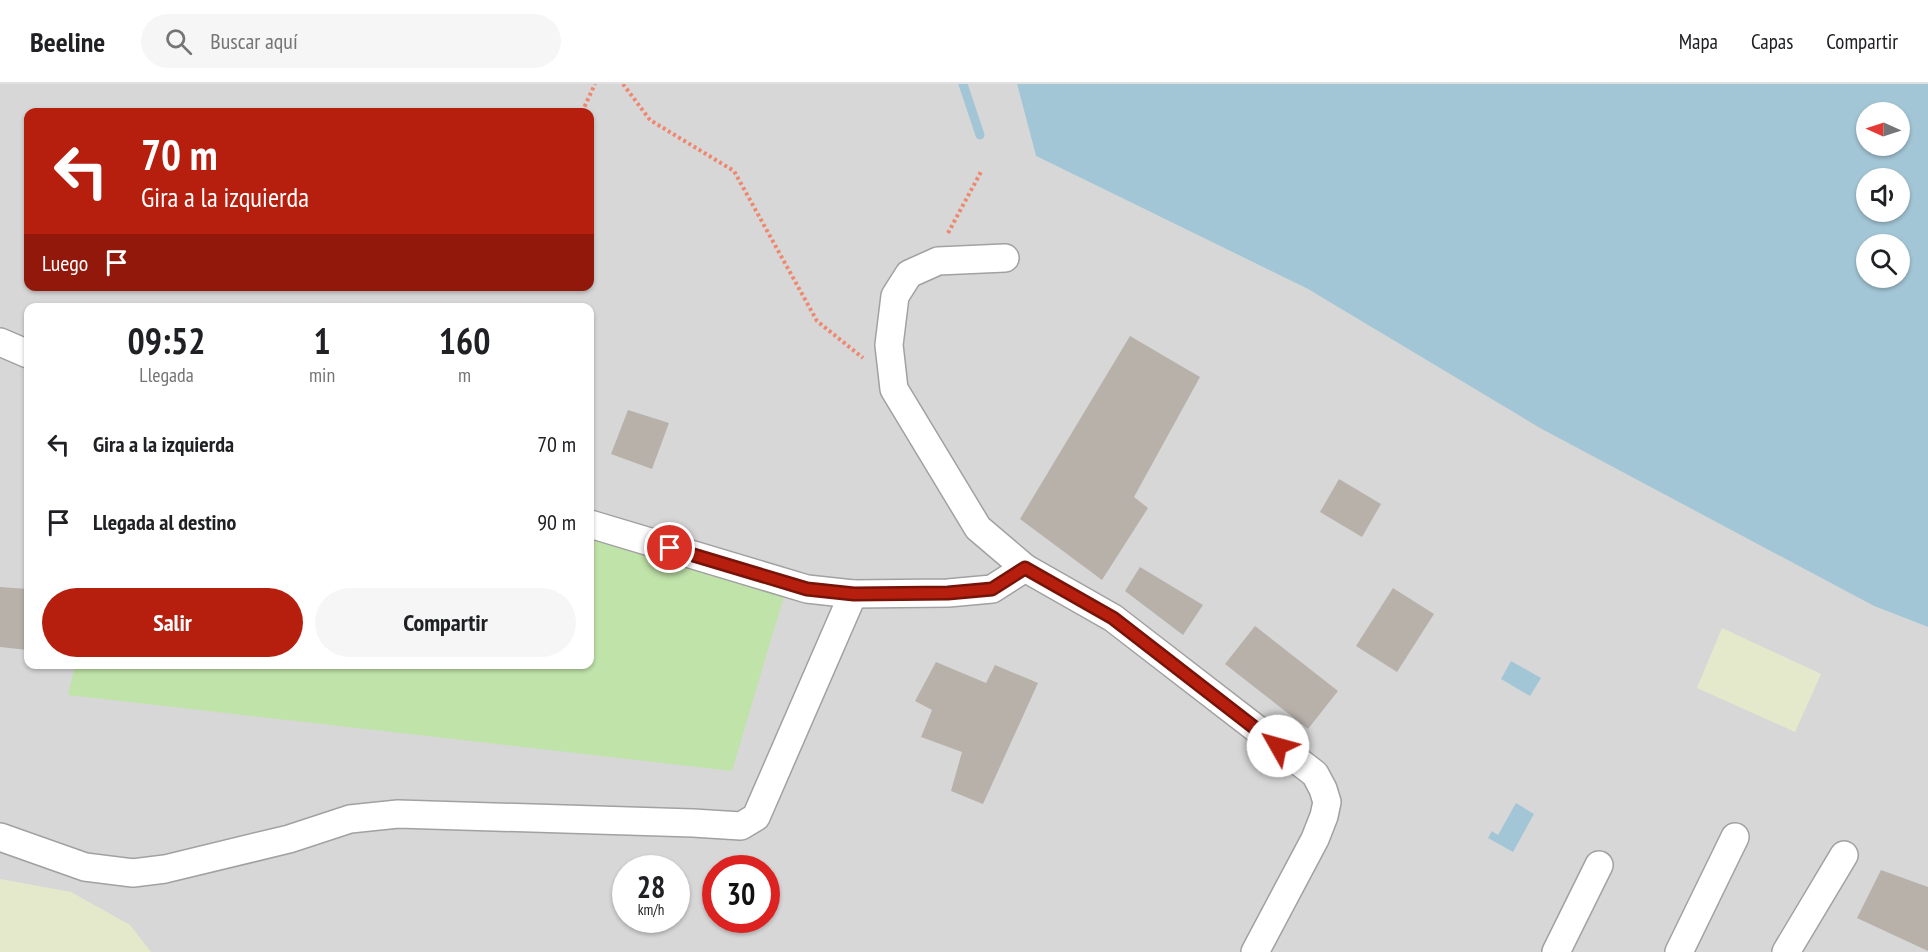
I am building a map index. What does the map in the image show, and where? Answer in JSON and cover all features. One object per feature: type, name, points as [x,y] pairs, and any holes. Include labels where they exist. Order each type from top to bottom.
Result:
[{"type":"street","points":[[1005,258],[938,261],[909,274],[895,296],[888,345],[894,388],[978,528],[1025,568],[1113,618],[1315,774],[1327,802],[1324,816],[1315,839],[1256,952]]},
{"type":"street","points":[[0,342],[24,352]]},
{"type":"street","points":[[594,525],[807,589],[854,594],[948,593],[992,589],[1025,568]]},
{"type":"street","points":[[0,837],[85,867],[133,873],[165,869],[289,839],[350,819],[398,814],[741,826],[756,817],[854,594]]},
{"type":"street","points":[[1678,952],[1735,837]]},
{"type":"street","points":[[1786,952],[1844,855]]},
{"type":"street","points":[[1556,952],[1599,865]]},
{"type":"path","points":[[584,108],[595,84]]},
{"type":"path","points":[[623,84],[650,120],[734,171],[817,321],[894,388]]},
{"type":"path","points":[[938,261],[940,247],[982,170]]},
{"type":"shaded area","points":[[0,84],[1017,84],[1036,156],[1308,289],[1874,606],[1928,627],[1928,952],[0,952]]},
{"type":"green space","points":[[594,540],[784,596],[732,771],[68,695],[74,669],[594,669]]},
{"type":"green space","points":[[1722,628],[1821,674],[1795,732],[1697,688]]},
{"type":"green space","points":[[0,879],[71,892],[130,925],[151,952],[0,952]]},
{"type":"water","points":[[1017,84],[1928,84],[1928,627],[1874,606],[1540,428],[1308,289],[1036,156]]},
{"type":"water","points":[[1511,661],[1541,678],[1530,696],[1501,679]]},
{"type":"water","points":[[1516,803],[1534,814],[1513,852],[1488,838],[1492,831],[1498,835]]},
{"type":"building","points":[[1130,336],[1200,377],[1134,497],[1148,508],[1102,580],[1020,519]]},
{"type":"building","points":[[628,410],[669,423],[652,469],[611,454]]},
{"type":"building","points":[[1339,479],[1381,504],[1362,537],[1320,512]]},
{"type":"building","points":[[1140,567],[1203,605],[1183,635],[1125,591]]},
{"type":"building","points":[[0,587],[24,589],[24,650],[0,647]]},
{"type":"building","points":[[1393,588],[1434,614],[1397,672],[1356,646]]},
{"type":"building","points":[[1255,626],[1338,691],[1308,729],[1225,664]]},
{"type":"building","points":[[936,662],[986,683],[995,665],[1038,683],[983,804],[951,791],[962,752],[921,737],[932,710],[915,701]]},
{"type":"building","points":[[1881,870],[1928,887],[1928,951],[1857,918]]},
{"type":"waterway","points":[[963,84],[980,135]]},
{"type":"route","points":[[670,548],[807,589],[854,594],[948,593],[992,589],[1025,568],[1113,618],[1278,746]]}]
